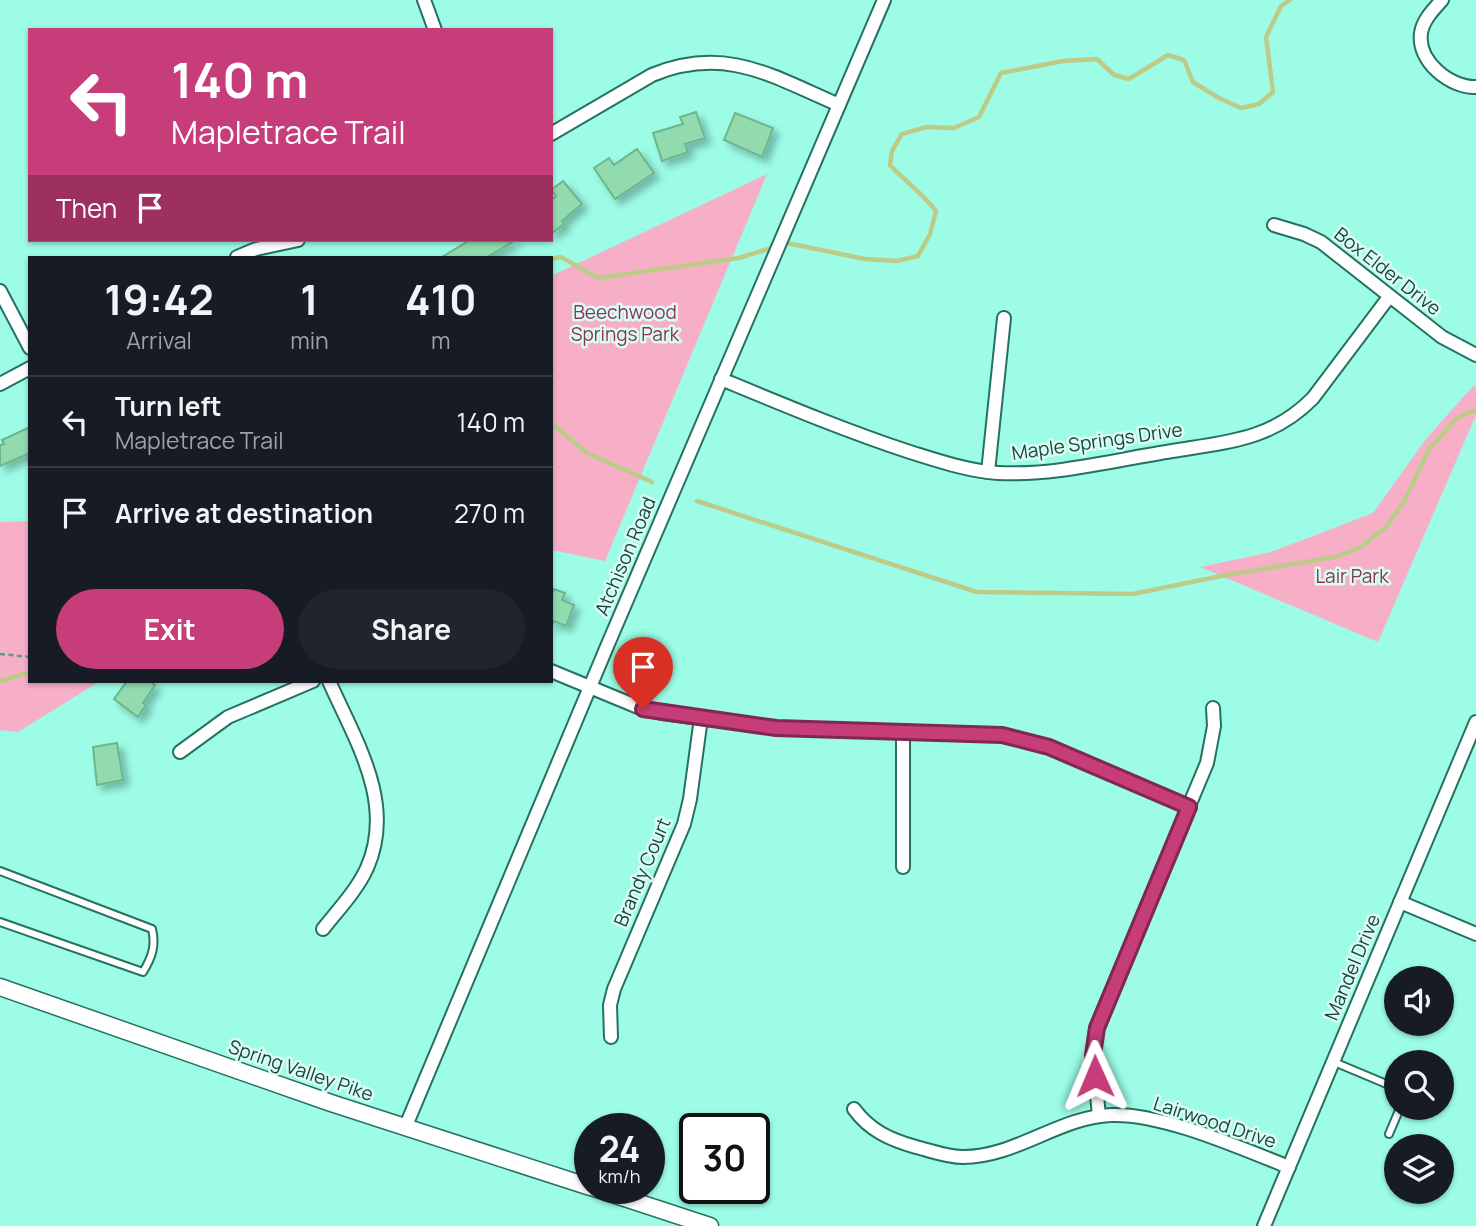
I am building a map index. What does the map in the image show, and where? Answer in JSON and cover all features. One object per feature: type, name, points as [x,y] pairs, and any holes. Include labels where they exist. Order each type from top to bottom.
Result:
[{"type":"street","points":[[424,0],[434,28]]},
{"type":"street","name":"Atchison Road","points":[[405,1128],[589,689],[884,0]]},
{"type":"street","points":[[1442,0],[1421,30],[1422,48],[1434,68],[1446,77],[1460,85],[1476,88]]},
{"type":"street","points":[[553,133],[652,75],[694,63],[727,63],[755,69],[839,105]]},
{"type":"street","name":"Box Elder Drive","points":[[1273,225],[1321,242],[1441,338],[1476,355]]},
{"type":"street","points":[[238,256],[254,244],[276,242]]},
{"type":"street","points":[[0,291],[28,344]]},
{"type":"street","name":"Maple Springs Drive","points":[[721,379],[857,434],[951,465],[988,472],[1022,473],[1056,469],[1241,440],[1271,430],[1300,411],[1313,398],[1389,297]]},
{"type":"street","points":[[988,472],[1004,318]]},
{"type":"street","points":[[0,384],[28,369]]},
{"type":"street","points":[[553,672],[643,709],[701,718],[776,728],[967,732],[1026,739],[1189,807]]},
{"type":"street","points":[[180,752],[228,717],[308,683]]},
{"type":"street","points":[[323,929],[367,869],[376,839],[378,807],[372,778],[330,683]]},
{"type":"street","points":[[1099,1116],[1093,1055],[1097,1028],[1208,763],[1212,746],[1213,708]]},
{"type":"street","name":"Brandy Court","points":[[611,1037],[610,1005],[614,989],[684,824],[701,718]]},
{"type":"street","name":"Mandel Drive","points":[[1264,1226],[1476,722]]},
{"type":"street","points":[[903,732],[904,867]]},
{"type":"street","points":[[1400,902],[1476,934]]},
{"type":"street","name":"Spring Valley Pike","points":[[0,987],[405,1128],[574,1181]]},
{"type":"street","name":"Lairwood Drive","points":[[854,1109],[868,1125],[885,1136],[947,1156],[978,1156],[1003,1151],[1099,1116],[1133,1116],[1163,1122],[1289,1167]]},
{"type":"street","name":"Spring Valley Pike","points":[[643,1204],[710,1226]]},
{"type":"lane","points":[[0,871],[152,929],[155,942],[151,960],[143,972],[0,922]]},
{"type":"lane","points":[[1333,1061],[1384,1083]]},
{"type":"lane","points":[[1389,1134],[1395,1120]]},
{"type":"path","points":[[0,654],[28,657]]},
{"type":"green space","name":"Beechwood Springs Park","points":[[767,174],[605,561],[553,550],[553,275]]},
{"type":"green space","name":"Lair Park","points":[[1473,386],[1476,387],[1476,415],[1378,642],[1200,567],[1271,552],[1373,513],[1426,439]]},
{"type":"green space","points":[[28,521],[28,683],[97,683],[18,732],[0,730],[0,522]]},
{"type":"building","points":[[696,112],[705,138],[685,144],[688,152],[662,161],[653,133],[683,124],[680,117]]},
{"type":"building","points":[[735,113],[773,128],[762,157],[724,140]]},
{"type":"building","points":[[637,149],[654,173],[615,199],[594,168],[609,158],[614,165]]},
{"type":"building","points":[[563,181],[582,204],[553,232],[553,198],[556,196],[553,188]]},
{"type":"building","points":[[467,242],[513,242],[489,256],[444,256]]},
{"type":"building","points":[[28,428],[28,454],[0,466],[0,445],[4,444],[2,440]]},
{"type":"building","points":[[554,589],[565,593],[562,600],[574,605],[566,626],[554,621],[553,623]]},
{"type":"building","points":[[126,683],[155,685],[143,703],[146,705],[138,717],[114,699]]},
{"type":"building","points":[[117,743],[123,780],[97,785],[93,747]]},
{"type":"waterway","points":[[553,259],[561,257],[598,278],[739,258],[787,243],[865,259],[897,261],[918,256],[930,234],[936,211],[890,165],[892,151],[902,134],[927,127],[954,128],[979,117],[1001,73],[1063,61],[1097,59],[1114,75],[1129,79],[1168,55],[1184,60],[1193,82],[1217,97],[1241,108],[1259,104],[1273,92],[1266,37],[1281,6],[1290,0]]},
{"type":"waterway","points":[[697,501],[977,592],[1133,594],[1335,557],[1359,548],[1386,527],[1404,502],[1429,449],[1457,418],[1476,410]]},
{"type":"waterway","points":[[553,425],[587,453],[652,482]]},
{"type":"waterway","points":[[0,681],[28,673]]},
{"type":"route","points":[[643,709],[776,728],[967,732],[1026,739],[1189,807],[1097,1028],[1093,1055],[1095,1076]]}]
